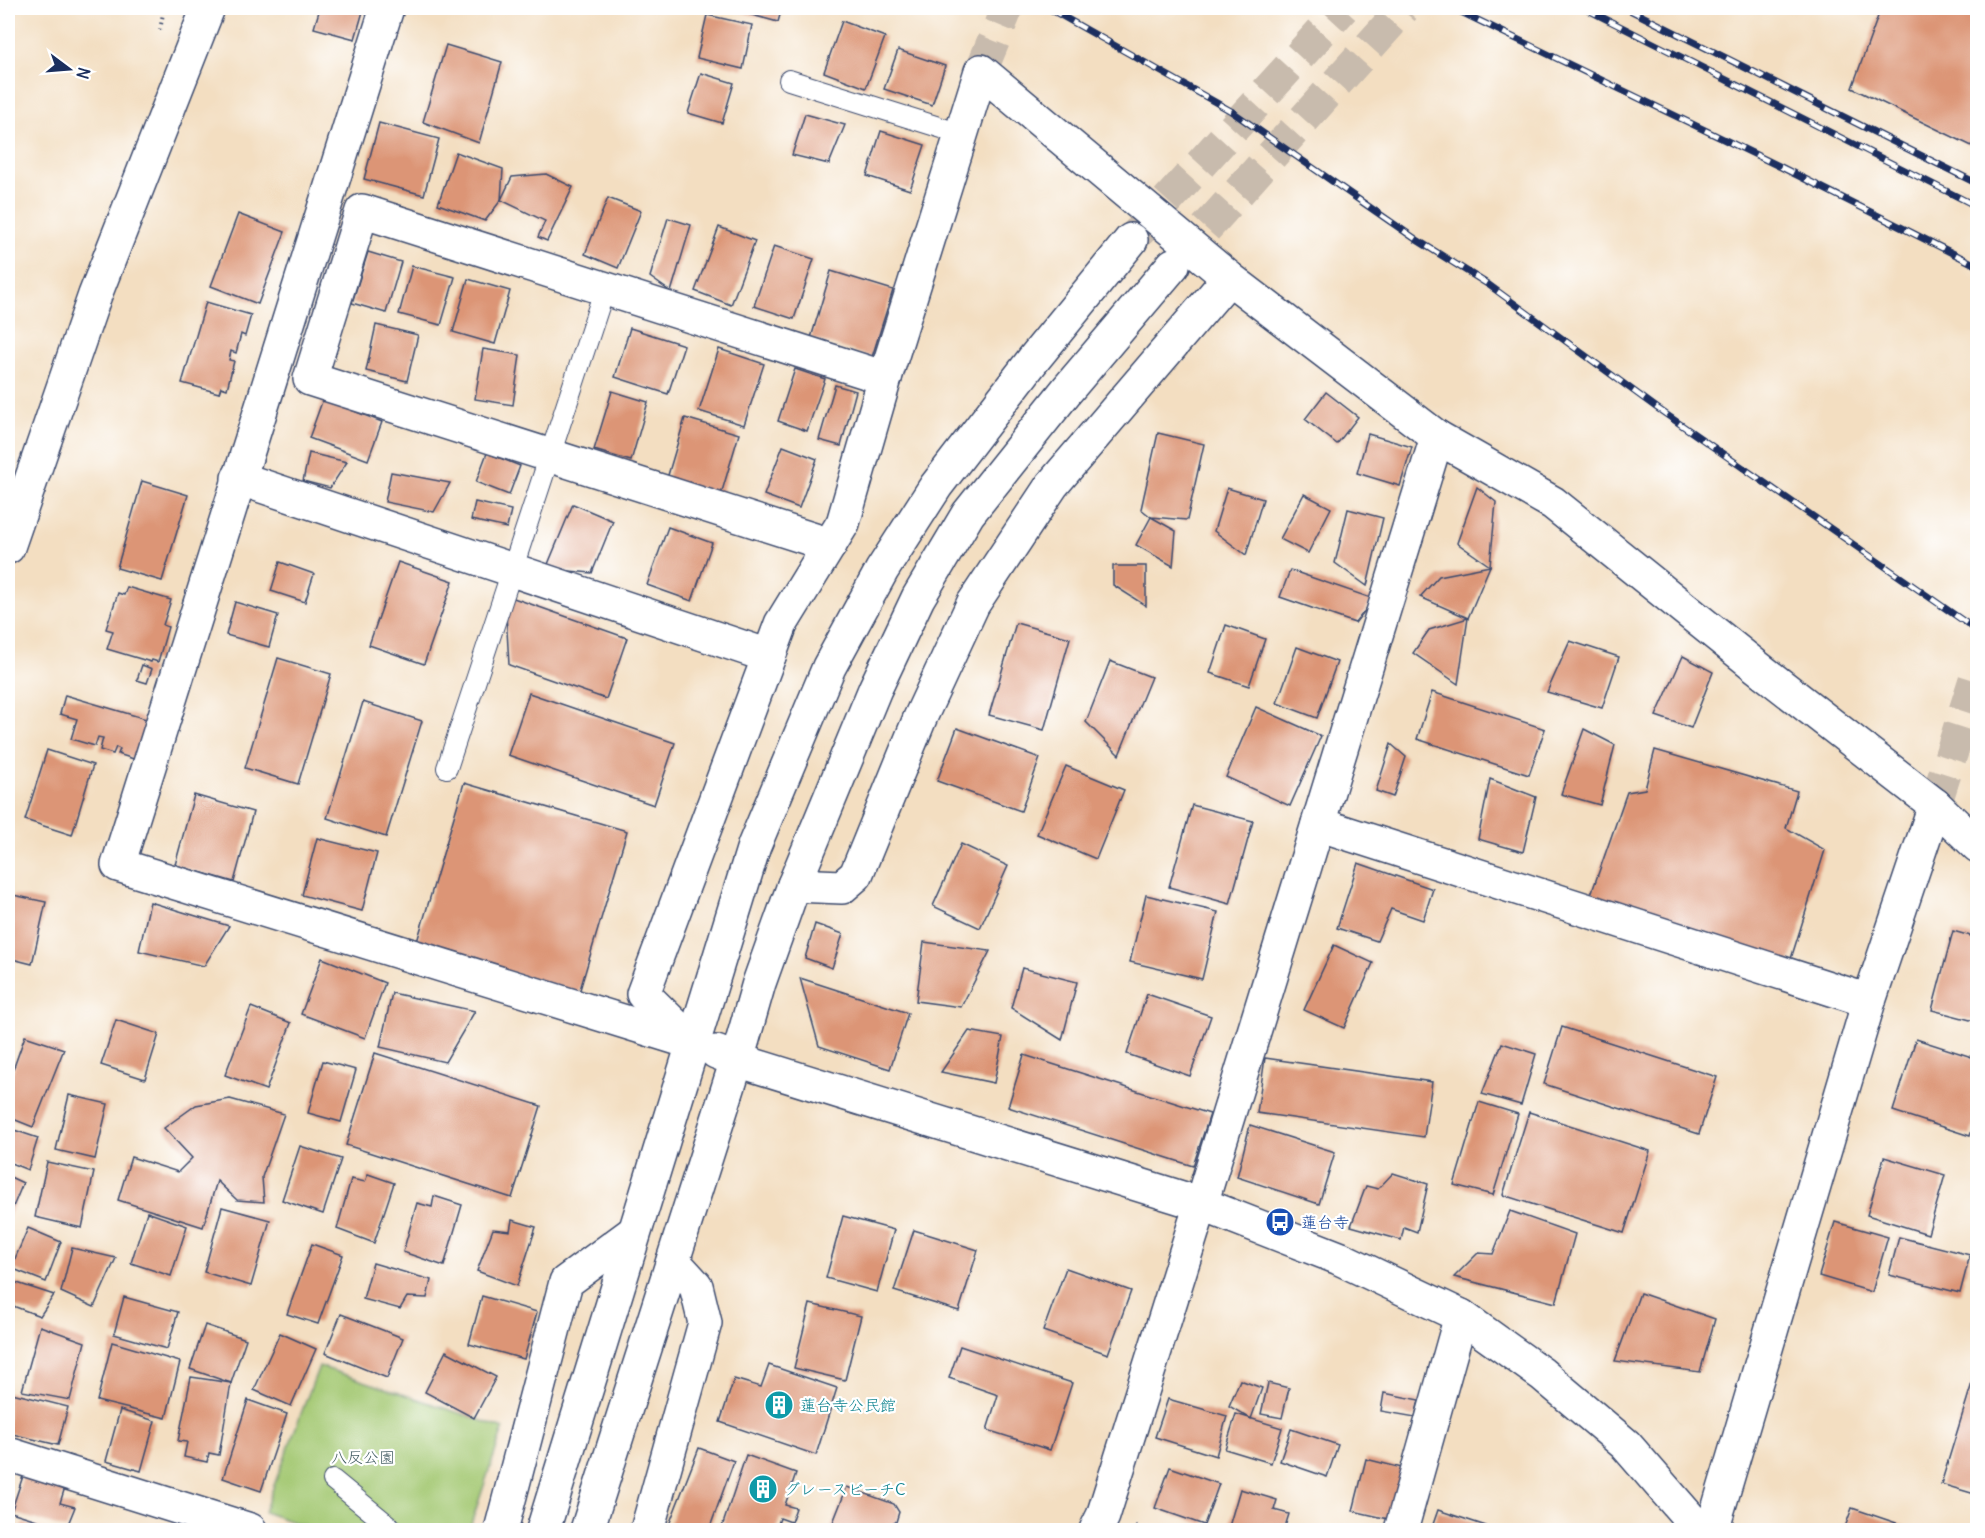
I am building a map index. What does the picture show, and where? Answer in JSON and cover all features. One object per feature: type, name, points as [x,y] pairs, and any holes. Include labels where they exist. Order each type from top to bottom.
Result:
[{"type":"street","points":[[8,547],[95,295],[208,8]]},
{"type":"street","points":[[387,8],[117,865],[1202,1204],[1339,1258],[1461,1316],[1542,1374],[1626,1445],[1700,1530]]},
{"type":"street","points":[[694,1044],[643,994],[781,624],[843,523],[885,378],[981,71],[1229,278],[1437,437],[1553,503],[1757,667],[1935,805],[1977,846]]},
{"type":"street","points":[[830,545],[310,379],[362,211],[885,378]]},
{"type":"street","points":[[543,1530],[754,846],[834,657],[882,570],[936,486],[1033,360],[1131,240]]},
{"type":"street","points":[[587,1530],[737,1060],[759,984],[794,885],[874,689],[918,598],[968,514],[1067,390],[1173,265]]},
{"type":"street","points":[[794,885],[842,887],[856,876],[920,718],[973,604],[1053,485],[1229,278]]},
{"type":"street","points":[[1095,1530],[1103,1516],[1202,1204],[1437,437]]},
{"type":"street","points":[[238,478],[768,656]]},
{"type":"street","points":[[1712,1530],[1869,1001],[1935,805]]},
{"type":"street","points":[[1317,824],[1869,1001]]},
{"type":"street","points":[[501,1530],[566,1282],[634,1232]]},
{"type":"street","points":[[647,1530],[705,1323],[696,1286],[673,1261]]},
{"type":"street","points":[[1401,1530],[1461,1316]]},
{"type":"street","points":[[8,1454],[250,1530]]},
{"type":"lane","points":[[789,80],[961,134]]},
{"type":"lane","points":[[447,768],[605,288]]},
{"type":"lane","points":[[333,1480],[394,1530]]},
{"type":"green space","name":"八反公園","points":[[319,1366],[503,1429],[469,1530],[316,1530],[264,1512]]},
{"type":"building","points":[[320,8],[364,8],[355,39],[314,28]]},
{"type":"building","points":[[726,8],[782,8],[778,22]]},
{"type":"building","points":[[1881,8],[1978,8],[1978,149],[1852,88]]},
{"type":"building","points":[[707,15],[752,25],[743,69],[697,58]]},
{"type":"building","points":[[842,21],[885,37],[866,88],[824,72]]},
{"type":"building","points":[[446,45],[502,62],[479,143],[423,122]]},
{"type":"building","points":[[898,50],[945,66],[932,105],[884,89]]},
{"type":"building","points":[[701,73],[734,83],[722,123],[688,113]]},
{"type":"building","points":[[805,114],[845,125],[829,164],[792,155]]},
{"type":"building","points":[[379,123],[439,139],[424,195],[364,179]]},
{"type":"building","points":[[881,131],[925,145],[910,190],[867,176]]},
{"type":"building","points":[[456,152],[503,169],[501,200],[485,221],[438,204]]},
{"type":"building","points":[[546,174],[573,187],[547,241],[538,237],[545,221],[501,200],[512,177]]},
{"type":"building","points":[[608,198],[641,211],[618,268],[585,254]]},
{"type":"building","points":[[238,214],[285,232],[258,304],[211,286]]},
{"type":"building","points":[[668,218],[691,225],[671,292],[650,277]]},
{"type":"building","points":[[719,227],[755,241],[731,305],[695,291]]},
{"type":"building","points":[[774,246],[814,259],[794,319],[754,306]]},
{"type":"building","points":[[368,252],[401,262],[386,313],[352,303]]},
{"type":"building","points":[[412,266],[455,277],[441,325],[399,314]]},
{"type":"building","points":[[831,271],[893,290],[872,357],[811,338]]},
{"type":"building","points":[[468,279],[510,291],[495,344],[453,332]]},
{"type":"building","points":[[206,302],[251,315],[245,336],[241,334],[236,353],[231,351],[229,360],[234,361],[227,389],[221,387],[219,393],[182,383]]},
{"type":"building","points":[[376,325],[418,335],[407,381],[366,371]]},
{"type":"building","points":[[630,328],[684,345],[668,394],[615,377]]},
{"type":"building","points":[[483,349],[520,355],[513,405],[475,399]]},
{"type":"building","points":[[719,349],[764,364],[744,425],[699,411]]},
{"type":"building","points":[[795,369],[825,379],[807,431],[778,421]]},
{"type":"building","points":[[835,385],[856,391],[841,446],[819,440]]},
{"type":"building","points":[[612,391],[648,402],[631,461],[594,450]]},
{"type":"building","points":[[1326,392],[1358,417],[1337,444],[1305,419]]},
{"type":"building","points":[[323,399],[382,422],[368,460],[309,438]]},
{"type":"building","points":[[685,418],[739,434],[720,498],[666,482]]},
{"type":"building","points":[[1158,433],[1204,444],[1187,520],[1151,517],[1141,509]]},
{"type":"building","points":[[1368,434],[1412,447],[1400,486],[1357,473]]},
{"type":"building","points":[[783,446],[817,459],[799,508],[764,495]]},
{"type":"building","points":[[309,453],[347,462],[330,488],[303,481]]},
{"type":"building","points":[[487,453],[520,466],[509,495],[476,482]]},
{"type":"building","points":[[391,472],[450,483],[434,512],[385,502]]},
{"type":"building","points":[[142,481],[188,495],[162,581],[117,568]]},
{"type":"building","points":[[1477,487],[1496,502],[1490,566],[1457,543]]},
{"type":"building","points":[[1227,488],[1263,499],[1246,555],[1214,531]]},
{"type":"building","points":[[1304,494],[1331,508],[1308,553],[1280,539]]},
{"type":"building","points":[[475,502],[511,510],[507,528],[471,520]]},
{"type":"building","points":[[573,504],[613,521],[592,573],[546,569]]},
{"type":"building","points":[[1348,509],[1383,518],[1367,586],[1335,563]]},
{"type":"building","points":[[1151,517],[1176,531],[1173,566],[1136,545]]},
{"type":"building","points":[[668,527],[712,543],[692,601],[647,585]]},
{"type":"building","points":[[280,562],[314,574],[305,602],[271,591]]},
{"type":"building","points":[[398,562],[453,581],[424,664],[369,645]]},
{"type":"building","points":[[1113,566],[1146,566],[1146,606],[1113,585]]},
{"type":"building","points":[[1490,566],[1468,618],[1420,597],[1439,576]]},
{"type":"building","points":[[1290,570],[1374,599],[1355,623],[1280,597]]},
{"type":"building","points":[[127,587],[171,600],[163,625],[168,627],[158,662],[107,649],[113,631],[106,629],[118,593],[124,595]]},
{"type":"building","points":[[505,595],[627,638],[606,699],[509,665]]},
{"type":"building","points":[[235,602],[278,615],[269,647],[226,635]]},
{"type":"building","points":[[1468,618],[1458,684],[1413,653],[1429,630]]},
{"type":"building","points":[[1016,623],[1070,638],[1044,730],[989,715]]},
{"type":"building","points":[[1226,625],[1265,639],[1249,686],[1210,673]]},
{"type":"building","points":[[1570,641],[1619,657],[1602,708],[1547,692]]},
{"type":"building","points":[[1297,647],[1337,662],[1317,718],[1277,703]]},
{"type":"building","points":[[1683,656],[1713,672],[1691,728],[1656,716]]},
{"type":"building","points":[[278,658],[331,674],[298,784],[245,768]]},
{"type":"building","points":[[1110,661],[1151,677],[1119,755],[1086,722]]},
{"type":"building","points":[[142,665],[152,669],[147,683],[137,680]]},
{"type":"building","points":[[1432,692],[1545,729],[1529,775],[1417,739]]},
{"type":"building","points":[[529,693],[675,743],[654,805],[508,755]]},
{"type":"building","points":[[65,695],[153,721],[137,760],[118,754],[120,749],[116,747],[113,754],[100,750],[103,738],[98,737],[95,746],[71,739],[77,719],[60,714]]},
{"type":"building","points":[[363,702],[422,721],[386,837],[327,818]]},
{"type":"building","points":[[1256,707],[1321,736],[1290,806],[1226,777]]},
{"type":"building","points":[[957,728],[1040,758],[1021,811],[937,781]]},
{"type":"building","points":[[1584,729],[1615,745],[1600,805],[1561,794]]},
{"type":"building","points":[[1391,744],[1406,757],[1393,797],[1376,791]]},
{"type":"building","points":[[47,750],[93,765],[72,835],[25,820]]},
{"type":"building","points":[[1655,750],[1797,791],[1786,828],[1825,850],[1790,962],[1588,903],[1627,792],[1645,789]]},
{"type":"building","points":[[1066,766],[1124,790],[1096,859],[1037,834]]},
{"type":"building","points":[[1490,779],[1536,797],[1523,852],[1478,839]]},
{"type":"building","points":[[464,783],[627,831],[579,993],[416,945]]},
{"type":"building","points":[[194,795],[253,812],[234,882],[175,865]]},
{"type":"building","points":[[1192,805],[1253,821],[1230,904],[1169,887]]},
{"type":"building","points":[[317,838],[377,853],[362,911],[302,895]]},
{"type":"building","points":[[961,844],[1008,866],[980,928],[933,906]]},
{"type":"building","points":[[1358,863],[1433,889],[1423,920],[1391,909],[1377,941],[1337,928]]},
{"type":"building","points":[[13,895],[46,902],[32,964],[8,958],[8,919]]},
{"type":"building","points":[[1146,895],[1218,912],[1202,979],[1130,962]]},
{"type":"building","points":[[150,902],[229,926],[204,966],[139,951]]},
{"type":"building","points":[[815,924],[843,934],[832,968],[805,958]]},
{"type":"building","points":[[1953,931],[1978,938],[1978,1022],[1932,1010]]},
{"type":"building","points":[[924,942],[990,951],[961,1007],[916,1001]]},
{"type":"building","points":[[1334,945],[1373,963],[1344,1028],[1304,1010]]},
{"type":"building","points":[[322,958],[385,983],[365,1038],[301,1014]]},
{"type":"building","points":[[1022,968],[1077,982],[1062,1040],[1011,1008]]},
{"type":"building","points":[[800,978],[908,1013],[890,1069],[819,1046]]},
{"type":"building","points":[[392,993],[475,1011],[445,1062],[380,1047]]},
{"type":"building","points":[[1147,994],[1211,1016],[1190,1076],[1127,1054]]},
{"type":"building","points":[[251,1007],[291,1023],[266,1090],[225,1075]]},
{"type":"building","points":[[116,1020],[159,1034],[145,1079],[101,1065]]},
{"type":"building","points":[[1562,1027],[1717,1077],[1699,1134],[1544,1084]]},
{"type":"building","points":[[969,1031],[1003,1037],[994,1083],[941,1072]]},
{"type":"building","points":[[25,1036],[64,1049],[33,1127],[8,1117],[8,1084]]},
{"type":"building","points":[[1916,1039],[1978,1059],[1978,1112],[1970,1136],[1893,1111]]},
{"type":"building","points":[[1502,1043],[1536,1054],[1521,1105],[1482,1094]]},
{"type":"building","points":[[375,1053],[541,1106],[512,1198],[346,1145]]},
{"type":"building","points":[[1024,1055],[1210,1114],[1193,1166],[1008,1107]]},
{"type":"building","points":[[1265,1058],[1432,1082],[1424,1137],[1257,1113]]},
{"type":"building","points":[[323,1061],[356,1070],[341,1122],[308,1113]]},
{"type":"building","points":[[69,1095],[108,1104],[95,1159],[56,1150]]},
{"type":"building","points":[[230,1099],[284,1114],[262,1177],[264,1202],[237,1200],[217,1181],[203,1227],[118,1200],[131,1157],[178,1172],[192,1158],[164,1128],[196,1105]]},
{"type":"building","points":[[1479,1102],[1518,1114],[1493,1195],[1454,1185]]},
{"type":"building","points":[[1529,1112],[1650,1151],[1624,1233],[1503,1195]]},
{"type":"building","points":[[1250,1125],[1335,1152],[1319,1204],[1237,1177]]},
{"type":"building","points":[[8,1128],[38,1138],[28,1170],[8,1162]]},
{"type":"building","points":[[300,1146],[341,1159],[323,1214],[282,1200]]},
{"type":"building","points":[[1884,1157],[1945,1175],[1928,1234],[1867,1215]]},
{"type":"building","points":[[47,1162],[94,1172],[82,1228],[35,1217]]},
{"type":"building","points":[[1393,1173],[1428,1184],[1417,1232],[1404,1227],[1401,1240],[1351,1226],[1366,1186],[1378,1189]]},
{"type":"building","points":[[368,1174],[394,1183],[374,1243],[337,1229],[351,1179],[365,1182]]},
{"type":"building","points":[[8,1176],[23,1183],[8,1219]]},
{"type":"building","points":[[434,1196],[462,1205],[444,1266],[403,1252],[417,1203],[432,1207]]},
{"type":"building","points":[[222,1207],[270,1220],[251,1286],[204,1272]]},
{"type":"building","points":[[1510,1211],[1575,1234],[1556,1303],[1454,1277],[1478,1253],[1493,1254]]},
{"type":"building","points":[[147,1212],[187,1226],[171,1276],[131,1263]]},
{"type":"building","points":[[843,1216],[894,1230],[877,1292],[826,1278]]},
{"type":"building","points":[[512,1220],[536,1227],[517,1286],[477,1271],[493,1229],[510,1231]]},
{"type":"building","points":[[1835,1222],[1888,1237],[1872,1292],[1819,1276]]},
{"type":"building","points":[[28,1228],[61,1242],[46,1282],[11,1268]]},
{"type":"building","points":[[914,1230],[978,1250],[959,1311],[894,1291]]},
{"type":"building","points":[[1899,1237],[1970,1255],[1960,1293],[1889,1275]]},
{"type":"building","points":[[312,1244],[343,1255],[318,1324],[287,1314]]},
{"type":"building","points":[[72,1248],[116,1258],[94,1307],[61,1292]]},
{"type":"building","points":[[373,1263],[431,1280],[427,1298],[407,1297],[400,1309],[363,1299]]},
{"type":"building","points":[[1066,1268],[1131,1291],[1108,1354],[1043,1331]]},
{"type":"building","points":[[8,1280],[54,1295],[40,1316],[13,1306],[8,1323]]},
{"type":"building","points":[[1640,1293],[1715,1319],[1700,1372],[1615,1361]]},
{"type":"building","points":[[482,1296],[537,1312],[524,1359],[469,1344]]},
{"type":"building","points":[[124,1297],[178,1312],[167,1349],[114,1334]]},
{"type":"building","points":[[810,1304],[861,1316],[845,1380],[794,1368]]},
{"type":"building","points":[[341,1314],[403,1338],[387,1378],[325,1353]]},
{"type":"building","points":[[205,1325],[246,1339],[231,1383],[190,1369]]},
{"type":"building","points":[[40,1326],[85,1342],[70,1400],[22,1391]]},
{"type":"building","points":[[280,1333],[316,1349],[291,1406],[254,1390]]},
{"type":"building","points":[[112,1342],[180,1362],[166,1418],[97,1401]]},
{"type":"building","points":[[960,1346],[1072,1383],[1050,1450],[987,1430],[998,1395],[949,1378]]},
{"type":"building","points":[[446,1351],[496,1377],[474,1418],[425,1392]]},
{"type":"building","name":"蓮台寺公民館","points":[[769,1365],[837,1388],[816,1455],[720,1422],[734,1379],[761,1387]]},
{"type":"building","points":[[1978,1367],[1978,1495],[1941,1484]]},
{"type":"building","points":[[191,1377],[231,1383],[219,1455],[209,1453],[207,1462],[184,1457],[187,1442],[178,1441]]},
{"type":"building","points":[[1240,1380],[1262,1388],[1251,1419],[1229,1406]]},
{"type":"building","points":[[1268,1383],[1289,1388],[1282,1418],[1261,1414]]},
{"type":"building","points":[[8,1392],[68,1407],[58,1445],[8,1433]]},
{"type":"building","points":[[1384,1393],[1419,1400],[1415,1417],[1381,1411]]},
{"type":"building","points":[[1168,1399],[1227,1416],[1216,1456],[1155,1437]]},
{"type":"building","points":[[248,1400],[287,1414],[261,1491],[223,1478]]},
{"type":"building","points":[[120,1410],[155,1421],[141,1471],[106,1461]]},
{"type":"building","points":[[1236,1414],[1282,1428],[1271,1463],[1225,1449]]},
{"type":"building","points":[[1291,1429],[1338,1445],[1327,1477],[1280,1461]]},
{"type":"building","points":[[699,1448],[734,1461],[709,1530],[667,1530]]},
{"type":"building","name":"グレースビーチC","points":[[746,1455],[796,1473],[785,1505],[796,1508],[791,1522],[780,1518],[776,1530],[721,1530]]},
{"type":"building","points":[[1366,1459],[1406,1469],[1393,1520],[1353,1511]]},
{"type":"building","points":[[1170,1467],[1219,1484],[1204,1525],[1155,1508]]},
{"type":"building","points":[[25,1470],[66,1484],[60,1503],[75,1507],[66,1529],[11,1512]]},
{"type":"building","points":[[847,1487],[894,1504],[899,1512],[896,1522],[888,1526],[887,1530],[830,1530]]},
{"type":"building","points":[[1240,1489],[1277,1500],[1274,1510],[1289,1514],[1284,1530],[1228,1530]]},
{"type":"building","points":[[1852,1508],[1917,1530],[1844,1530]]},
{"type":"building","points":[[1438,1510],[1486,1526],[1484,1530],[1431,1530]]},
{"type":"building","points":[[23,1523],[47,1530],[20,1530]]},
{"type":"tunnel","points":[[981,71],[1007,8]]},
{"type":"tunnel","points":[[1134,237],[1343,8]]},
{"type":"tunnel","points":[[1173,265],[1404,8]]},
{"type":"tunnel","points":[[1935,805],[1978,670]]},
{"type":"railway","points":[[1048,8],[1231,111],[1417,240],[1489,285],[1657,408],[1978,631]]},
{"type":"railway","points":[[1453,8],[1783,168],[1978,266]]},
{"type":"railway","points":[[1584,8],[1978,207]]},
{"type":"railway","points":[[1626,8],[1978,184]]},
{"type":"place","name":"蓮台寺","points":[[1280,1222]]},
{"type":"place","name":"蓮台寺公民館","points":[[779,1405]]},
{"type":"place","name":"グレースビーチC","points":[[763,1489]]}]
